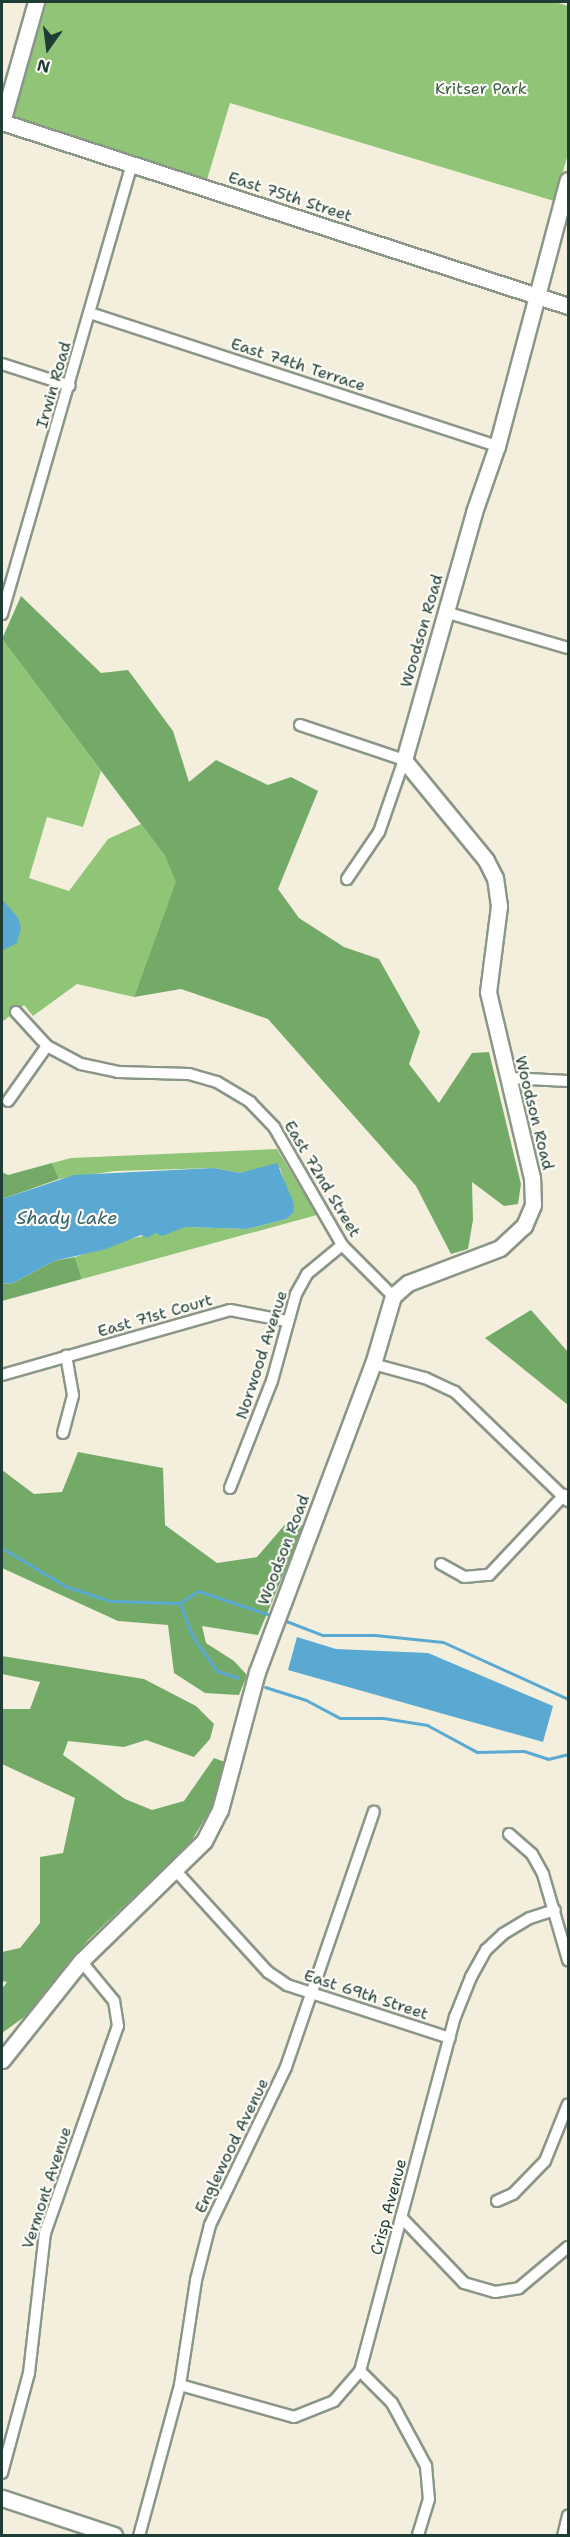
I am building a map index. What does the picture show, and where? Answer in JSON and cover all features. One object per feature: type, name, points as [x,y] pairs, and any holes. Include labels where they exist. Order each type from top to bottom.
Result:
[{"type":"street","points":[[2,122],[36,2]]},
{"type":"street","name":"East 75th Street","points":[[2,122],[568,306]]},
{"type":"street","name":"Irwin Road","points":[[2,614],[70,386],[132,165]]},
{"type":"street","name":"Woodson Road","points":[[2,2060],[81,1961],[176,1871],[204,1841],[220,1810],[257,1672],[373,1364],[393,1296],[408,1283],[500,1248],[524,1226],[532,1205],[532,1178],[488,992],[499,906],[495,878],[486,860],[404,760],[497,446],[568,180]]},
{"type":"street","name":"East 74th Terrace","points":[[90,313],[497,446]]},
{"type":"street","points":[[2,364],[70,386]]},
{"type":"street","points":[[446,612],[568,648]]},
{"type":"street","points":[[300,725],[404,760],[379,832],[347,879]]},
{"type":"street","name":"East 72nd Street","points":[[16,1012],[47,1046],[81,1064],[118,1072],[189,1074],[217,1082],[250,1102],[274,1127],[342,1245],[393,1296]]},
{"type":"street","points":[[8,1101],[47,1046]]},
{"type":"street","points":[[508,1078],[568,1081]]},
{"type":"street","name":"Norwood Avenue","points":[[230,1488],[272,1381],[287,1321],[307,1274],[342,1245]]},
{"type":"street","name":"East 71st Court","points":[[2,1375],[230,1310],[287,1321]]},
{"type":"street","points":[[63,1433],[73,1395],[66,1356]]},
{"type":"street","points":[[373,1364],[425,1378],[454,1392],[566,1498],[489,1575],[464,1577],[441,1564]]},
{"type":"street","name":"Englewood Avenue","points":[[139,2535],[180,2385],[196,2280],[210,2224],[269,2107],[313,1995],[374,1812]]},
{"type":"street","points":[[509,1834],[532,1854],[555,1910],[568,1959]]},
{"type":"street","name":"East 69th Street","points":[[176,1871],[268,1972],[287,1985],[450,2038]]},
{"type":"street","name":"Crisp Avenue","points":[[360,2371],[450,2038],[471,1977],[486,1950],[530,1918],[555,1910]]},
{"type":"street","name":"Vermont Avenue","points":[[2,2473],[29,2373],[45,2234],[118,2026],[114,2001],[81,1961]]},
{"type":"street","points":[[497,2200],[513,2194],[545,2160],[568,2104]]},
{"type":"street","points":[[401,2217],[464,2283],[495,2292],[519,2288],[568,2247]]},
{"type":"street","points":[[180,2385],[294,2417],[334,2401],[360,2371],[392,2403],[426,2466],[429,2499],[418,2535]]},
{"type":"street","points":[[2,2498],[115,2535]]},
{"type":"street","points":[[563,2535],[568,2516]]},
{"type":"green space","name":"Kritser Park","points":[[39,2],[555,2],[568,6],[568,154],[554,201],[230,103],[206,183],[7,115]]},
{"type":"green space","points":[[21,596],[101,673],[128,670],[173,731],[189,782],[216,760],[268,785],[291,777],[318,791],[278,889],[299,918],[344,947],[379,959],[420,1032],[409,1064],[439,1103],[472,1053],[489,1052],[521,1184],[518,1204],[504,1206],[472,1182],[473,1220],[468,1249],[451,1254],[416,1186],[268,1019],[181,989],[134,997],[176,882],[165,856],[2,639]]},
{"type":"green space","points":[[2,639],[101,771],[83,827],[47,817],[29,878],[69,891],[108,839],[141,824],[165,856],[177,882],[134,997],[77,984],[33,1016],[24,1005],[2,1022]]},
{"type":"green space","points":[[277,1149],[317,1215],[82,1279],[75,1257],[125,1240],[185,1227],[247,1229],[286,1219],[293,1208],[280,1168],[240,1173],[214,1168],[115,1171],[59,1179],[52,1163],[71,1158]]},
{"type":"green space","points":[[52,1163],[59,1179],[2,1199],[2,1172],[8,1175]]},
{"type":"green space","points":[[75,1257],[82,1279],[2,1301],[2,1284],[13,1283],[54,1261]]},
{"type":"green space","points":[[531,1310],[568,1352],[568,1405],[485,1338]]},
{"type":"green space","points":[[78,1452],[163,1468],[165,1525],[217,1563],[257,1557],[288,1521],[304,1526],[258,1635],[202,1626],[206,1643],[234,1661],[247,1675],[239,1695],[205,1693],[174,1673],[168,1625],[118,1621],[2,1568],[2,1470],[34,1494],[62,1492]]},
{"type":"green space","points":[[2,1656],[144,1679],[196,1706],[214,1724],[210,1739],[194,1757],[146,1740],[124,1747],[68,1741],[63,1755],[125,1799],[152,1810],[184,1801],[214,1758],[225,1762],[211,1809],[190,1843],[88,1940],[27,2015],[2,2033],[2,1989],[7,1982],[2,1981],[2,1952],[20,1948],[40,1923],[40,1857],[63,1853],[75,1798],[2,1764],[2,1709],[30,1709],[40,1682],[2,1674]]},
{"type":"water","points":[[2,899],[18,918],[21,928],[17,943],[2,951]]},
{"type":"water","name":"Shady Lake","points":[[277,1163],[294,1204],[293,1213],[286,1219],[247,1229],[185,1227],[162,1236],[156,1233],[147,1238],[141,1235],[106,1249],[54,1261],[13,1283],[2,1284],[2,1199],[74,1175],[214,1168],[240,1173]]},
{"type":"water","points":[[297,1637],[336,1649],[428,1653],[553,1706],[543,1742],[288,1670]]},
{"type":"waterway","points":[[2,1548],[65,1586],[110,1601],[180,1603],[191,1634],[217,1671],[238,1678]]},
{"type":"waterway","points":[[180,1603],[198,1591],[270,1615]]},
{"type":"waterway","points":[[286,1621],[323,1635],[375,1635],[443,1642],[568,1699]]},
{"type":"waterway","points":[[265,1687],[306,1700],[340,1718],[383,1718],[427,1725],[477,1752],[524,1751],[548,1759],[568,1754]]}]
